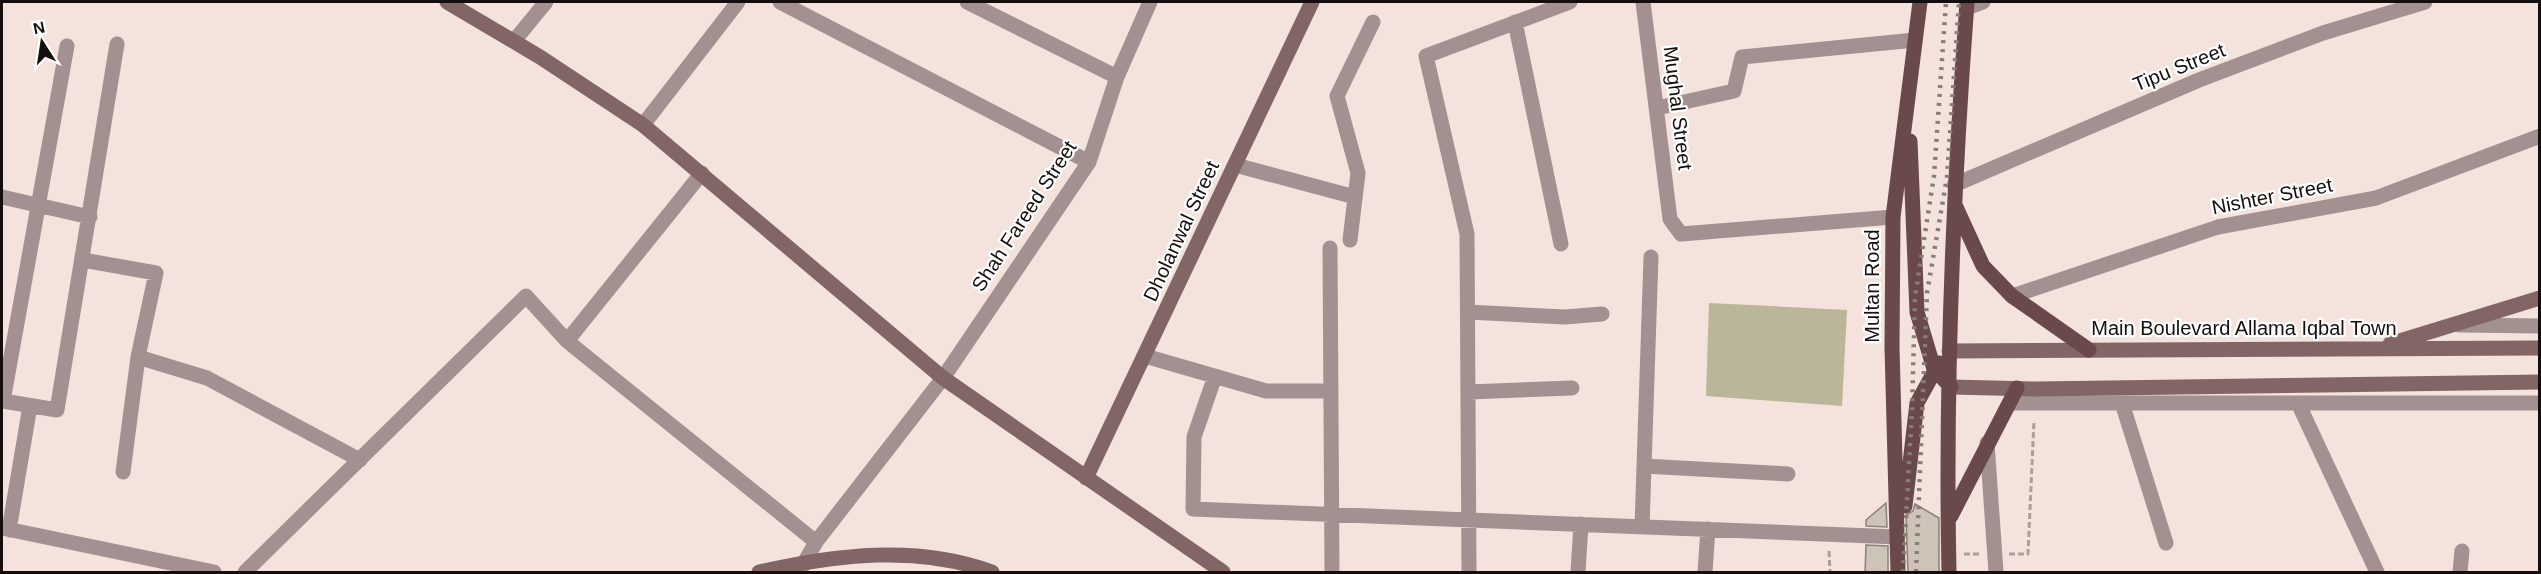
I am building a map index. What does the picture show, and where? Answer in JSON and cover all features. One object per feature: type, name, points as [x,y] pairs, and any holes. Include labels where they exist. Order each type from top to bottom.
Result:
[{"type":"main road","name":"Multan Road","points":[[1898,566],[1892,347],[1893,217],[1920,2]]},
{"type":"main road","points":[[1949,573],[1951,387],[1949,351],[1953,201],[1967,5]]},
{"type":"main road","points":[[1908,103],[1917,312],[1934,369],[1951,387]]},
{"type":"main road","points":[[1953,201],[1983,266],[2012,296],[2089,350]]},
{"type":"main road","points":[[1898,566],[1917,403],[1934,369],[1949,351]]},
{"type":"main road","points":[[1948,521],[2017,388]]},
{"type":"street","points":[[447,2],[513,41],[642,125],[702,173],[943,378],[1223,573]]},
{"type":"street","points":[[513,41],[546,2]]},
{"type":"street","points":[[642,125],[738,2]]},
{"type":"street","points":[[780,2],[1089,162]]},
{"type":"street","points":[[967,2],[1117,77]]},
{"type":"street","name":"Shah Fareed Street","points":[[802,567],[816,542],[943,378],[1089,162],[1117,77],[1150,2]]},
{"type":"street","name":"Dholanwal Street","points":[[1086,478],[1312,2]]},
{"type":"street","points":[[1469,573],[1467,234],[1426,56],[1570,2]]},
{"type":"street","name":"Mughal Street","points":[[1643,2],[1670,219],[1681,234],[1893,217]]},
{"type":"street","points":[[1967,5],[1983,2]]},
{"type":"street","name":"Tipu Street","points":[[1954,185],[2199,80],[2323,33],[2425,2]]},
{"type":"street","points":[[1350,240],[1358,173],[1336,96],[1373,22]]},
{"type":"street","points":[[1515,22],[1561,244]]},
{"type":"street","points":[[1657,108],[1734,91],[1742,57],[1915,40]]},
{"type":"street","points":[[67,46],[40,206],[3,401],[57,410],[84,260],[117,44]]},
{"type":"street","name":"Nishter Street","points":[[2012,296],[2218,227],[2376,198],[2540,136]]},
{"type":"street","points":[[1235,165],[1355,197]]},
{"type":"street","points":[[567,341],[702,173]]},
{"type":"street","points":[[2,197],[90,217]]},
{"type":"street","points":[[1330,248],[1332,573]]},
{"type":"street","points":[[1642,527],[1652,257]]},
{"type":"street","points":[[84,260],[156,273],[138,357],[123,472]]},
{"type":"street","points":[[254,570],[360,460],[526,296],[567,341],[816,542]]},
{"type":"street","points":[[2378,348],[2446,324],[2540,298]]},
{"type":"street","points":[[1468,312],[1565,317],[1602,314]]},
{"type":"street","points":[[2446,324],[2540,326]]},
{"type":"street","name":"Main Boulevard Allama Iqbal Town","points":[[1949,351],[2540,348]]},
{"type":"street","points":[[1145,356],[1266,391],[1331,392]]},
{"type":"street","points":[[138,357],[207,378],[360,460]]},
{"type":"street","points":[[1215,376],[1194,437],[1193,509],[1898,537]]},
{"type":"street","points":[[1951,387],[2540,382]]},
{"type":"street","points":[[1468,392],[1572,388]]},
{"type":"street","points":[[2010,403],[2035,401],[2540,403]]},
{"type":"street","points":[[2122,402],[2166,543]]},
{"type":"street","points":[[2298,403],[2378,573]]},
{"type":"street","points":[[30,406],[5,529],[214,573]]},
{"type":"street","points":[[1988,442],[1996,573]]},
{"type":"street","points":[[1644,466],[1788,474]]},
{"type":"street","points":[[1578,573],[1581,524]]},
{"type":"street","points":[[1705,573],[1708,530]]},
{"type":"street","points":[[2460,573],[2462,551]]},
{"type":"street","points":[[759,573],[890,553],[975,566],[992,573]]},
{"type":"path","points":[[2028,554],[2035,401]]},
{"type":"path","points":[[1829,551],[1830,573]]},
{"type":"shaded area","points":[[1709,303],[1847,310],[1842,406],[1706,396]]},
{"type":"building","points":[[1886,503],[1887,527],[1866,526],[1866,520]]},
{"type":"building","points":[[1915,504],[1939,518],[1939,573],[1908,573],[1906,515],[1913,511]]},
{"type":"building","points":[[1866,545],[1888,546],[1888,573],[1865,573]]},
{"type":"railway","points":[[1903,572],[1912,411],[1915,297],[1934,176],[1946,2]]},
{"type":"railway","points":[[1916,572],[1927,293],[1947,177],[1959,2]]}]
